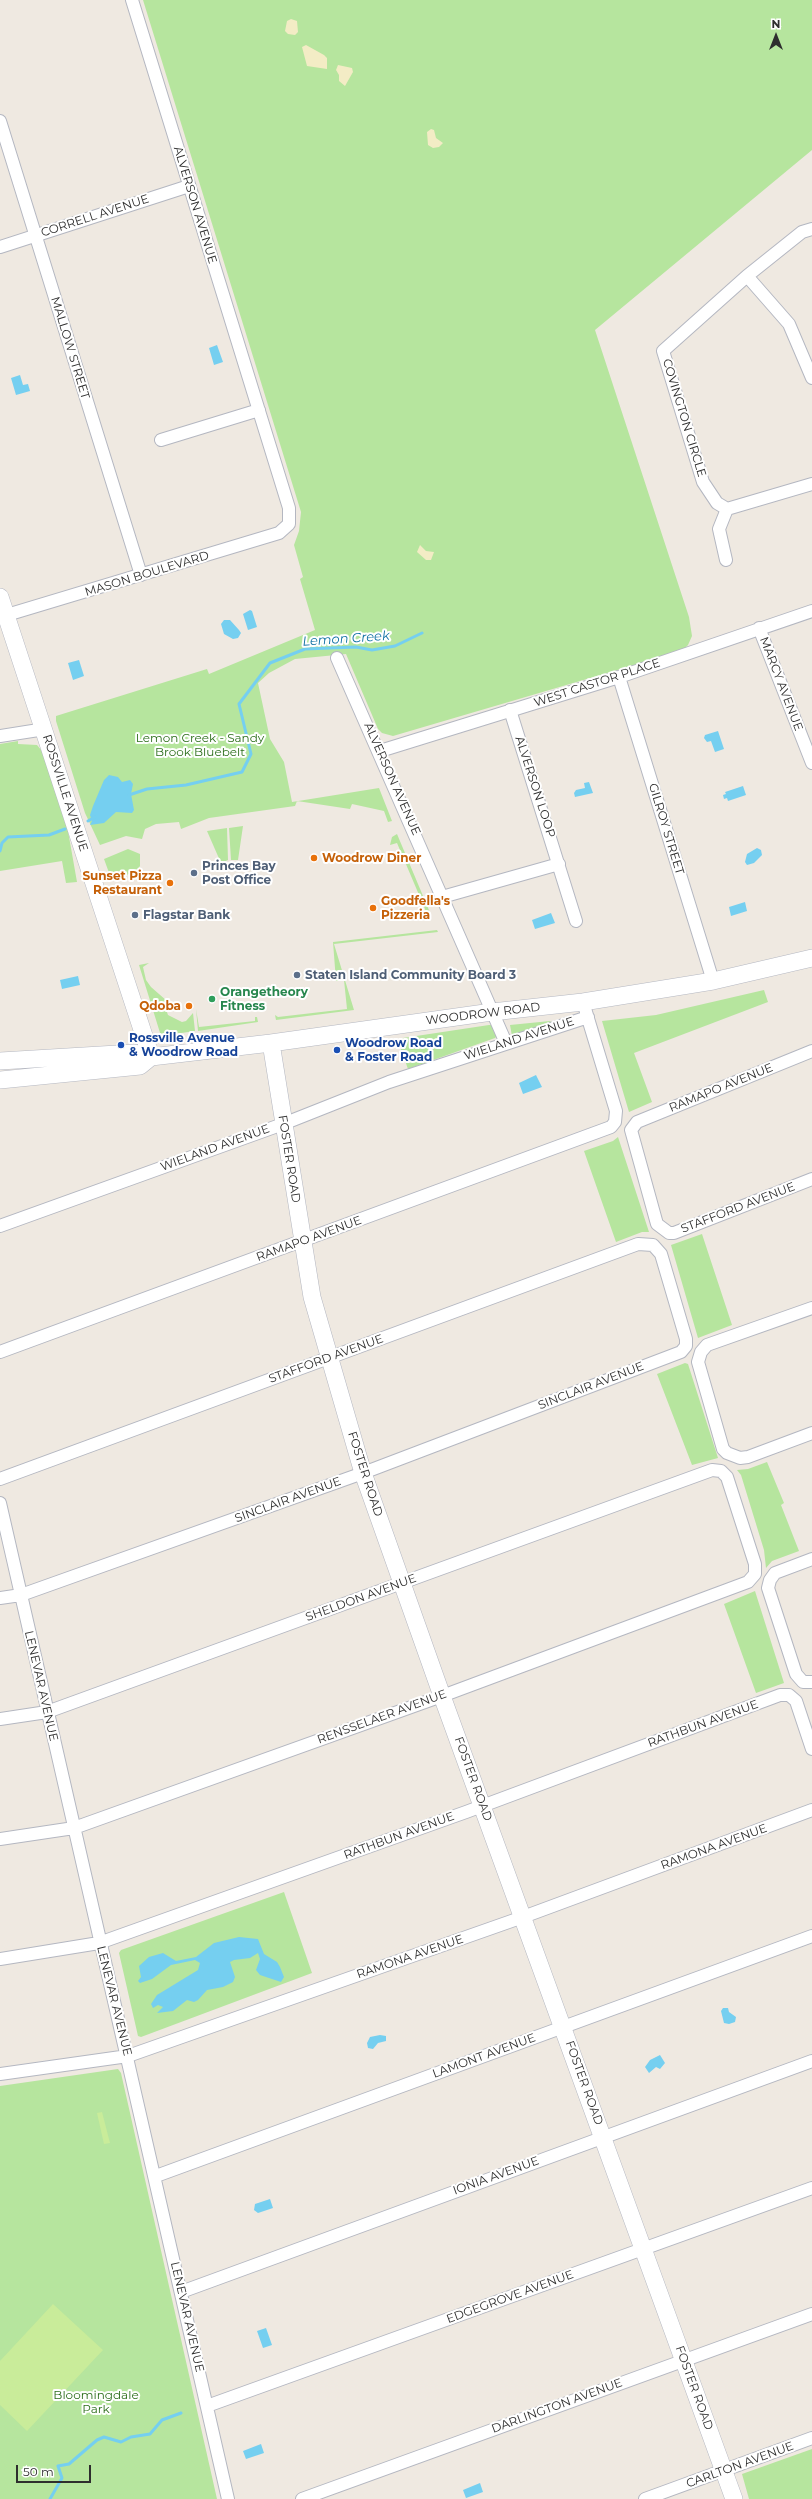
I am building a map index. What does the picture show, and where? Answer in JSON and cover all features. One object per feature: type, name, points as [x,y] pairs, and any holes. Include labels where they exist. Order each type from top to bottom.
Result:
[{"type":"street","name":"ALVERSON AVENUE","points":[[132,0],[289,508],[290,524]]},
{"type":"street","name":"MALLOW STREET","points":[[0,121],[141,576]]},
{"type":"street","name":"CORRELL AVENUE","points":[[0,246],[189,186]]},
{"type":"street","name":"COVINGTON CIRCLE","points":[[727,509],[709,494],[703,482],[663,351],[747,276],[802,232],[812,229]]},
{"type":"street","points":[[747,276],[789,324],[812,378]]},
{"type":"street","points":[[161,440],[259,410]]},
{"type":"street","points":[[726,560],[719,529],[727,509],[812,484]]},
{"type":"street","name":"MASON BOULEVARD","points":[[3,617],[278,533],[290,524]]},
{"type":"street","name":"ROSSVILLE AVENUE","points":[[0,597],[3,617],[45,729],[151,1057]]},
{"type":"street","name":"WEST CASTOR PLACE","points":[[380,751],[619,677],[812,611]]},
{"type":"street","name":"MARCY AVENUE","points":[[760,628],[811,759]]},
{"type":"street","name":"ALVERSON AVENUE","points":[[338,658],[380,751],[492,1012],[500,1026],[506,1043]]},
{"type":"street","name":"GILROY STREET","points":[[619,677],[713,982]]},
{"type":"street","name":"ALVERSON LOOP","points":[[510,710],[576,921]]},
{"type":"street","points":[[0,736],[45,729]]},
{"type":"street","points":[[442,897],[559,864]]},
{"type":"street","name":"WOODROW ROAD","points":[[0,1061],[134,1054],[151,1057],[271,1043],[492,1012],[586,1010],[812,958]]},
{"type":"street","name":"WIELAND AVENUE","points":[[0,1226],[283,1124],[389,1082],[506,1043],[586,1010]]},
{"type":"street","name":"RAMAPO AVENUE","points":[[0,1352],[611,1127],[615,1122],[616,1111],[586,1010]]},
{"type":"street","name":"FOSTER ROAD","points":[[271,1043],[312,1298],[364,1473],[401,1583],[734,2499]]},
{"type":"street","name":"RAMAPO AVENUE","points":[[664,1231],[657,1224],[631,1135],[631,1128],[637,1122],[812,1051]]},
{"type":"street","name":"WOODROW ROAD","points":[[1,1078],[140,1066],[151,1057]]},
{"type":"street","name":"STAFFORD AVENUE","points":[[664,1231],[674,1233],[812,1179]]},
{"type":"street","name":"STAFFORD AVENUE","points":[[0,1479],[638,1244],[653,1245],[661,1254],[686,1339],[685,1349]]},
{"type":"street","points":[[812,1308],[707,1346],[700,1352],[699,1368],[724,1449],[733,1456],[748,1457],[812,1433]]},
{"type":"street","name":"SINCLAIR AVENUE","points":[[0,1598],[20,1595],[364,1473],[685,1349]]},
{"type":"street","name":"SHELDON AVENUE","points":[[0,1719],[47,1712],[712,1470],[721,1471]]},
{"type":"street","name":"RENSSELAER AVENUE","points":[[0,1839],[74,1828],[442,1696],[748,1582],[755,1574],[755,1564],[729,1481],[721,1471]]},
{"type":"street","name":"LENEVAR AVENUE","points":[[0,1503],[99,1943],[128,2056],[156,2176],[228,2499]]},
{"type":"street","points":[[806,1681],[796,1674],[768,1588],[770,1580],[775,1573],[812,1559]]},
{"type":"street","name":"RATHBUN AVENUE","points":[[0,1959],[99,1943],[482,1806],[780,1695],[792,1696],[797,1703],[812,1749]]},
{"type":"street","name":"RAMONA AVENUE","points":[[0,2074],[128,2056],[523,1918],[812,1810]]},
{"type":"street","name":"LAMONT AVENUE","points":[[156,2176],[812,1936]]},
{"type":"street","name":"IONIA AVENUE","points":[[181,2292],[812,2061]]},
{"type":"street","name":"EDGEGROVE AVENUE","points":[[207,2406],[812,2188]]},
{"type":"street","name":"DARLINGTON AVENUE","points":[[302,2499],[812,2314]]},
{"type":"street","name":"CARLTON AVENUE","points":[[645,2499],[812,2438]]},
{"type":"green space","name":"Lemon Creek - Sandy Brook Bluebelt","points":[[143,0],[812,0],[812,150],[595,330],[689,617],[692,636],[688,645],[682,651],[393,736],[382,733],[378,729],[346,654],[295,659],[269,673],[258,683],[270,739],[284,762],[292,802],[297,801],[295,806],[209,818],[181,829],[179,822],[156,824],[145,829],[142,839],[126,836],[100,845],[85,813],[56,721],[56,716],[207,669],[209,674],[315,630],[300,579],[303,577],[294,545],[299,531],[301,512]]},
{"type":"green space","points":[[18,741],[18,744],[37,745],[42,751],[68,831],[77,882],[66,883],[62,861],[0,871],[0,744]]},
{"type":"green space","points":[[379,788],[392,821],[388,822],[384,811],[352,804],[350,809],[298,801]]},
{"type":"green space","points":[[243,826],[238,860],[231,860],[229,828]]},
{"type":"green space","points":[[227,828],[228,860],[221,863],[207,831]]},
{"type":"green space","points":[[397,834],[431,916],[426,917],[425,909],[397,843],[390,845],[392,837]]},
{"type":"green space","points":[[128,849],[140,854],[140,866],[136,871],[112,881],[104,859]]},
{"type":"green space","points":[[437,930],[438,932],[334,944],[354,1010],[276,1020],[275,1015],[278,1017],[347,1009],[344,980],[336,981],[333,942]]},
{"type":"green space","points":[[149,963],[143,967],[146,980],[151,987],[167,1001],[166,1009],[168,1015],[182,1022],[186,1021],[193,1013],[195,1031],[161,1036],[139,965]]},
{"type":"green space","points":[[764,990],[768,1002],[634,1053],[652,1102],[629,1112],[602,1021],[656,1015]]},
{"type":"green space","points":[[196,1009],[199,1027],[255,1021],[255,1017],[257,1017],[258,1022],[198,1031]]},
{"type":"green space","points":[[552,1021],[512,1036],[510,1025]]},
{"type":"green space","points":[[492,1025],[497,1036],[495,1038],[408,1069],[399,1044],[403,1038]]},
{"type":"green space","points":[[618,1137],[649,1232],[642,1232],[616,1242],[584,1151],[613,1141]]},
{"type":"green space","points":[[702,1234],[732,1325],[698,1338],[671,1245]]},
{"type":"green space","points":[[685,1363],[688,1364],[718,1458],[692,1465],[657,1374]]},
{"type":"green space","points":[[767,1462],[784,1503],[781,1505],[799,1551],[772,1561],[766,1568],[764,1550],[741,1475],[737,1470],[748,1469]]},
{"type":"green space","points":[[755,1591],[784,1683],[756,1693],[724,1604]]},
{"type":"green space","points":[[284,1892],[312,1973],[141,2037],[138,2036],[119,1953],[121,1950]]},
{"type":"green space","name":"Bloomingdale Park","points":[[118,2069],[121,2073],[217,2499],[0,2499],[0,2086]]},
{"type":"green space","points":[[102,2112],[110,2143],[104,2144],[97,2113]]},
{"type":"green space","points":[[53,2304],[103,2350],[27,2431],[0,2405],[0,2361]]},
{"type":"green space","points":[[812,2449],[812,2499],[749,2499],[742,2474]]},
{"type":"sand","points":[[291,19],[297,21],[298,32],[295,35],[288,34],[285,31],[287,21]]},
{"type":"sand","points":[[306,45],[327,58],[327,69],[307,66],[302,47]]},
{"type":"sand","points":[[338,65],[352,68],[353,72],[345,86],[339,81],[339,75],[336,70]]},
{"type":"sand","points":[[431,129],[434,130],[436,138],[443,143],[439,147],[433,148],[428,145],[427,132]]},
{"type":"sand","points":[[420,545],[426,551],[434,552],[431,560],[426,560],[417,552]]},
{"type":"water","points":[[217,345],[223,362],[214,365],[209,348]]},
{"type":"water","points":[[20,375],[23,385],[28,384],[30,391],[16,395],[11,378]]},
{"type":"water","points":[[250,610],[252,611],[257,627],[248,630],[243,614]]},
{"type":"water","points":[[224,620],[230,620],[239,630],[241,633],[238,638],[233,639],[224,634],[221,624]]},
{"type":"water","points":[[79,660],[84,676],[73,680],[68,663]]},
{"type":"water","points":[[718,731],[724,749],[715,752],[711,741],[707,742],[704,738],[705,735]]},
{"type":"water","points":[[109,775],[118,777],[122,782],[130,780],[133,784],[131,794],[134,810],[132,813],[116,812],[104,823],[90,825],[92,821],[90,815],[93,806],[104,780]]},
{"type":"water","points":[[589,782],[593,793],[575,797],[574,793],[576,790],[585,788],[584,783]]},
{"type":"water","points":[[743,786],[746,795],[728,801],[727,798],[724,799],[723,795],[726,794],[725,792]]},
{"type":"water","points":[[757,848],[761,850],[762,855],[754,863],[747,865],[745,862],[747,854]]},
{"type":"water","points":[[745,902],[747,911],[731,916],[729,907]]},
{"type":"water","points":[[551,913],[555,923],[535,929],[532,920]]},
{"type":"water","points":[[78,976],[80,985],[62,989],[60,980]]},
{"type":"water","points":[[536,1075],[542,1087],[523,1094],[519,1083]]},
{"type":"water","points":[[239,1937],[258,1939],[264,1954],[277,1962],[280,1967],[284,1977],[281,1982],[260,1975],[256,1970],[260,1959],[258,1953],[250,1958],[230,1962],[235,1977],[233,1982],[223,1987],[207,1990],[198,2000],[194,2002],[187,2000],[173,2011],[157,2013],[163,2007],[158,2005],[153,2008],[151,2004],[157,1995],[198,1970],[200,1963],[195,1960],[171,1965],[152,1979],[140,1983],[138,1981],[141,1977],[139,1966],[149,1957],[163,1953],[176,1961],[196,1957],[214,1943]]},
{"type":"water","points":[[723,2008],[728,2008],[729,2012],[736,2017],[735,2022],[729,2024],[724,2023],[721,2011]]},
{"type":"water","points":[[380,2035],[386,2036],[386,2041],[378,2043],[373,2049],[368,2048],[367,2043],[370,2037]]},
{"type":"water","points":[[660,2055],[665,2063],[660,2069],[656,2067],[649,2073],[645,2067],[650,2060]]},
{"type":"water","points":[[270,2199],[273,2208],[258,2213],[254,2210],[255,2204]]},
{"type":"water","points":[[266,2328],[272,2345],[263,2348],[257,2331]]},
{"type":"water","points":[[261,2444],[264,2453],[246,2459],[243,2451]]},
{"type":"water","points":[[480,2483],[483,2492],[466,2498],[463,2490]]},
{"type":"waterway","name":"Lemon Creek","points":[[129,795],[147,789],[186,785],[242,772],[251,754],[239,704],[270,663],[305,649],[356,647],[372,650],[395,646],[422,633]]},
{"type":"waterway","name":"Lemon Creek","points":[[88,821],[95,817]]},
{"type":"waterway","name":"Lemon Creek","points":[[0,851],[2,843],[8,837],[49,835],[65,829]]},
{"type":"waterway","points":[[50,2499],[62,2478],[58,2466],[69,2464],[97,2440],[104,2437],[121,2442],[131,2437],[150,2434],[162,2420],[181,2413]]},
{"type":"place","name":"Woodrow Diner","points":[[314,858]]},
{"type":"place","name":"Princes Bay Post Office","points":[[194,873]]},
{"type":"place","name":"Sunset Pizza Restaurant","points":[[170,883]]},
{"type":"place","name":"Goodfella's Pizzeria","points":[[373,908]]},
{"type":"place","name":"Flagstar Bank","points":[[135,915]]},
{"type":"place","name":"Staten Island Community Board 3","points":[[297,975]]},
{"type":"place","name":"Orangetheory Fitness","points":[[212,999]]},
{"type":"place","name":"Qdoba","points":[[189,1006]]},
{"type":"place","name":"Rossville Avenue & Woodrow Road","points":[[121,1045]]},
{"type":"place","name":"Woodrow Road & Foster Road","points":[[337,1050]]}]
